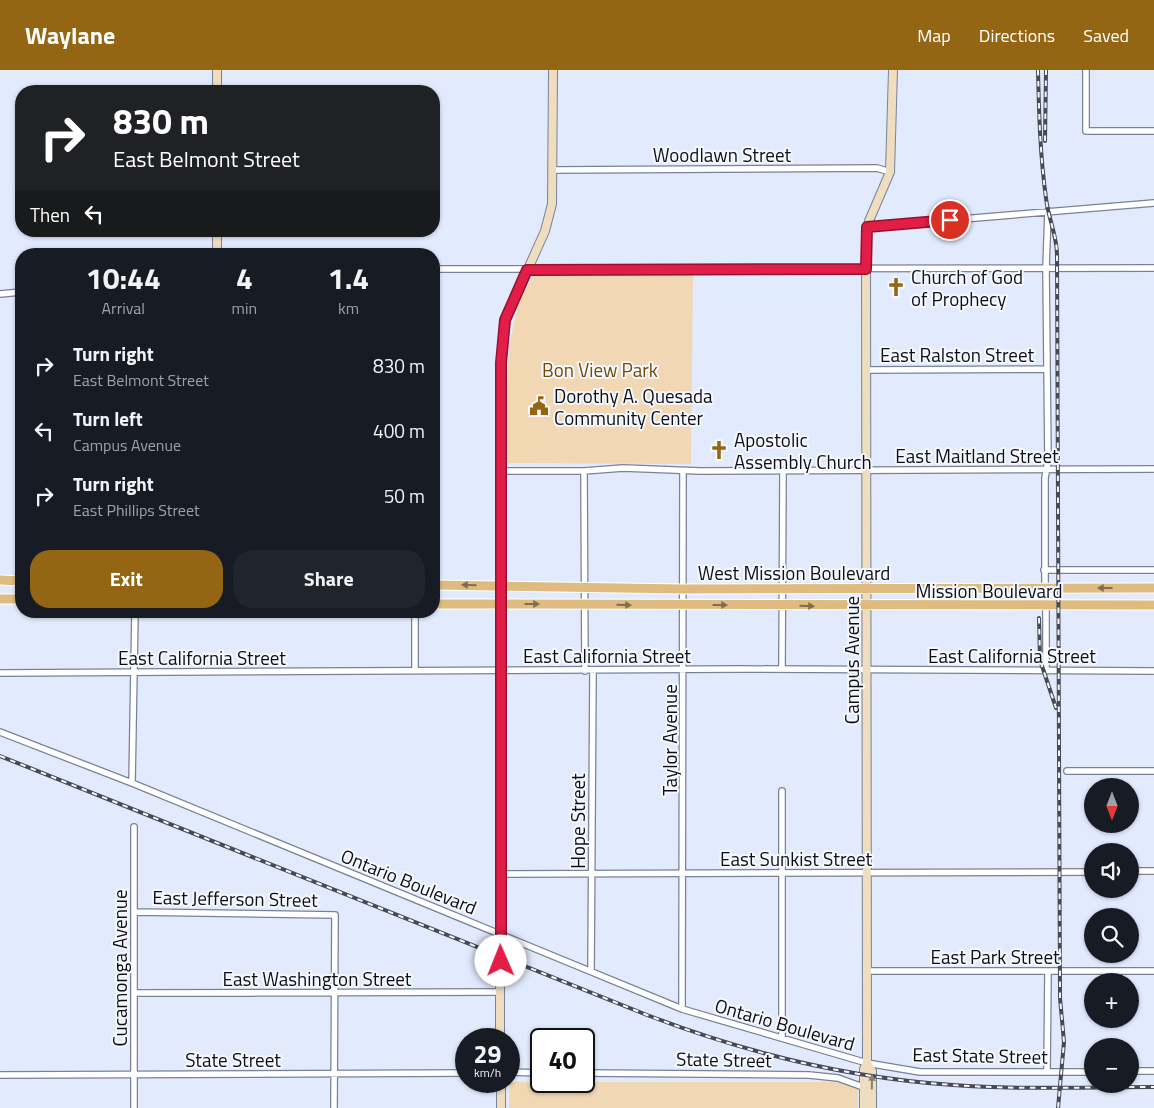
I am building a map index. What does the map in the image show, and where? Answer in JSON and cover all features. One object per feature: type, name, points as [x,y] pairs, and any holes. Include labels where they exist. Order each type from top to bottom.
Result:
[{"type":"main road","points":[[0,580],[15,581]]},
{"type":"main road","name":"West Mission Boulevard","points":[[440,585],[683,589],[868,587],[1154,588]]},
{"type":"main road","points":[[0,599],[15,599]]},
{"type":"main road","name":"Mission Boulevard","points":[[440,604],[784,606],[1154,605]]},
{"type":"street","points":[[217,70],[217,85]]},
{"type":"street","points":[[500,1028],[501,363],[505,320],[544,231],[552,204],[554,170],[553,70]]},
{"type":"street","points":[[890,172],[893,70]]},
{"type":"street","points":[[1086,70],[1086,131],[1154,131]]},
{"type":"street","name":"Woodlawn Street","points":[[554,170],[877,168],[890,172]]},
{"type":"street","name":"Campus Avenue","points":[[864,1108],[864,1069],[867,1063],[867,227],[890,172]]},
{"type":"street","points":[[867,227],[1154,203]]},
{"type":"street","points":[[1044,588],[1048,211]]},
{"type":"street","points":[[440,269],[1154,268]]},
{"type":"street","points":[[0,294],[15,293]]},
{"type":"street","name":"East Ralston Street","points":[[866,370],[1047,369]]},
{"type":"street","name":"East Maitland Street","points":[[501,471],[584,471],[623,468],[683,471],[1154,469]]},
{"type":"street","points":[[584,471],[585,671]]},
{"type":"street","name":"Taylor Avenue","points":[[682,1009],[683,471]]},
{"type":"street","points":[[782,669],[784,606],[783,471]]},
{"type":"street","points":[[1044,570],[1154,570]]},
{"type":"street","points":[[1046,606],[1046,671]]},
{"type":"street","points":[[132,783],[135,618]]},
{"type":"street","points":[[415,618],[415,670]]},
{"type":"street","name":"East California Street","points":[[0,673],[782,669],[1154,671]]},
{"type":"street","name":"Hope Street","points":[[591,971],[593,671]]},
{"type":"street","name":"Ontario Boulevard","points":[[0,732],[132,783],[682,1009],[867,1063]]},
{"type":"street","points":[[1066,771],[1154,771]]},
{"type":"street","points":[[782,791],[782,1038]]},
{"type":"street","name":"Cucamonga Avenue","points":[[134,828],[134,1108]]},
{"type":"street","points":[[1139,871],[1154,871]]},
{"type":"street","name":"East Sunkist Street","points":[[499,874],[1084,872]]},
{"type":"street","name":"East Jefferson Street","points":[[134,912],[335,915],[335,993]]},
{"type":"street","name":"East Park Street","points":[[866,971],[1154,971]]},
{"type":"street","points":[[1047,1071],[1048,972]]},
{"type":"street","name":"East Washington Street","points":[[134,993],[500,992]]},
{"type":"street","points":[[334,1108],[335,993]]},
{"type":"street","name":"Campus Avenue","points":[[867,1063],[872,1072],[872,1105]]},
{"type":"street","name":"East State Street","points":[[867,1063],[920,1072],[1084,1072]]},
{"type":"street","points":[[1139,1071],[1154,1071]]},
{"type":"street","name":"State Street","points":[[0,1075],[455,1072]]},
{"type":"street","name":"State Street","points":[[595,1073],[809,1075],[838,1078],[863,1087]]},
{"type":"street","points":[[500,1093],[501,1108]]},
{"type":"green space","name":"Bon View Park","points":[[693,274],[691,464],[507,463],[508,361],[514,321],[524,292],[534,275]]},
{"type":"green space","points":[[520,1082],[530,1082],[530,1093],[595,1093],[595,1082],[834,1082],[858,1086],[858,1108],[509,1108],[510,1093],[520,1093]]},
{"type":"railway","points":[[1038,70],[1044,182],[1047,205],[1056,240],[1057,255],[1060,998],[1064,1042],[1058,1108]]},
{"type":"railway","points":[[1045,141],[1046,70]]},
{"type":"railway","points":[[1039,618],[1040,660],[1056,708]]},
{"type":"railway","points":[[0,756],[647,1015],[684,1029],[759,1052],[836,1070],[913,1082],[1003,1087],[1154,1087]]},
{"type":"place","name":"Church of God of Prophecy","points":[[896,287]]},
{"type":"place","name":"Dorothy A. Quesada Community Center","points":[[539,406]]},
{"type":"place","name":"Apostolic Assembly Church","points":[[719,450]]},
{"type":"route","points":[[501,961],[499,857],[501,363],[505,320],[527,270],[866,269],[867,227],[950,220]]}]
